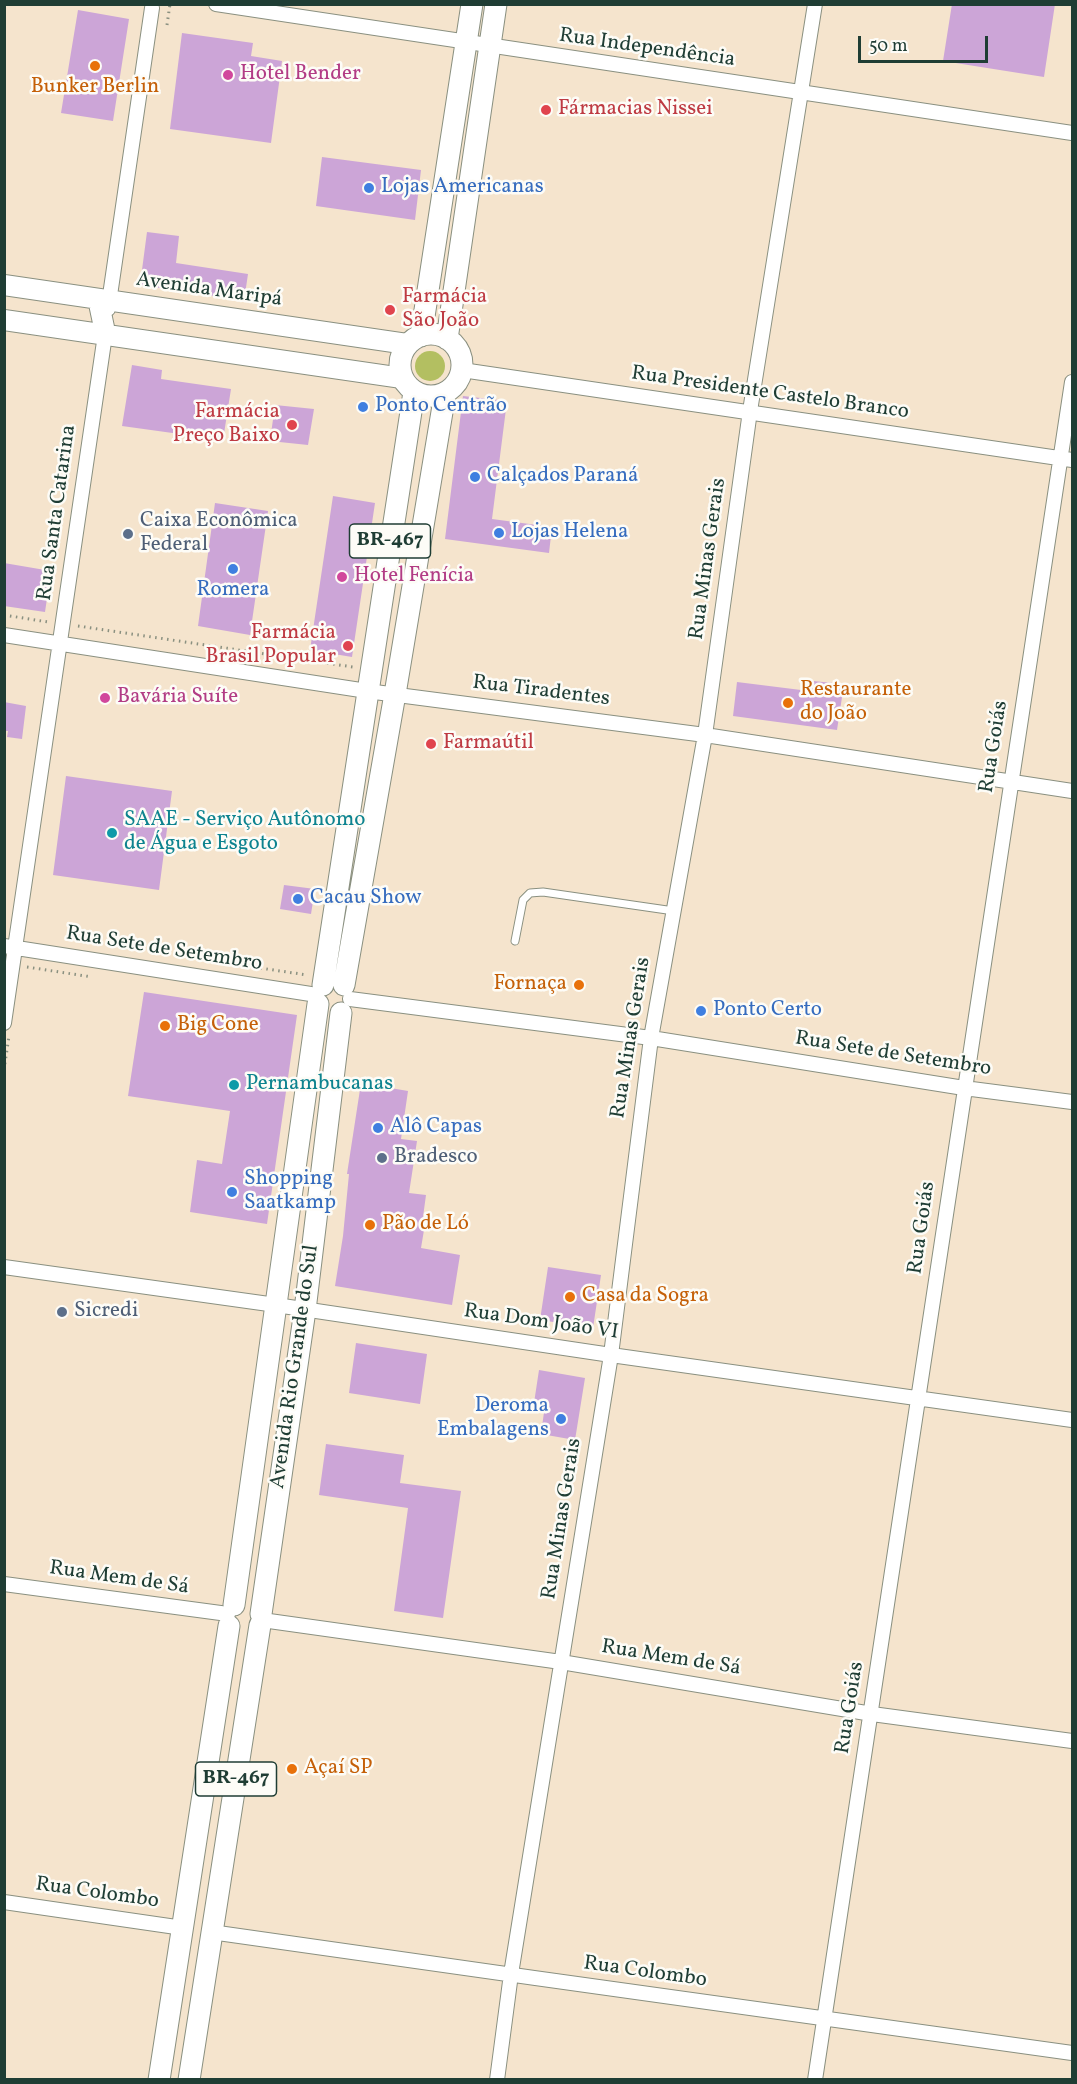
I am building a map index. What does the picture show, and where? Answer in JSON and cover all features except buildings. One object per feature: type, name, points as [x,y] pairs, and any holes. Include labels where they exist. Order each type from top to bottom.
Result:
[{"type":"main road","name":"Avenida Rio Grande do Sul","points":[[189,2079],[261,1620],[305,1310],[332,997],[367,691],[408,385],[400,358],[414,340],[472,4]]},
{"type":"main road","points":[[447,339],[496,4]]},
{"type":"main road","name":"Avenida Maripá","points":[[4,285],[414,340]]},
{"type":"main road","points":[[104,299],[105,333]]},
{"type":"main road","points":[[4,320],[105,333],[408,385],[434,397],[445,394]]},
{"type":"main road","points":[[414,340],[437,335],[447,339],[460,355],[462,370]]},
{"type":"main road","name":"Avenida Rio Grande do Sul","points":[[159,2079],[276,1305],[332,997],[395,694],[445,394],[456,384],[462,370]]},
{"type":"main road","points":[[239,1602],[250,1602],[259,1609],[261,1620],[253,1634],[237,1634],[230,1615],[239,1602]]},
{"type":"street","name":"Rua Independência","points":[[216,4],[489,47],[1072,133]]},
{"type":"street","name":"Rua Minas Gerais","points":[[497,2079],[511,1974],[611,1355],[651,1038],[705,735],[750,411],[815,4]]},
{"type":"street","points":[[104,299],[153,6]]},
{"type":"street","name":"Rua Santa Catarina","points":[[4,1023],[10,946],[60,645],[105,333]]},
{"type":"street","name":"Rua Presidente Castelo Branco","points":[[462,370],[1067,459]]},
{"type":"street","name":"Rua Goiás","points":[[815,2079],[920,1398],[1011,782],[1067,459],[1072,382]]},
{"type":"street","name":"Rua Tiradentes","points":[[4,635],[367,691],[705,735],[1072,791]]},
{"type":"street","name":"Rua Sete de Setembro","points":[[10,946],[332,997],[651,1038],[964,1088],[1072,1102]]},
{"type":"street","name":"Rua Dom João VI","points":[[4,1268],[1072,1420]]},
{"type":"street","name":"Rua Mem de Sá","points":[[4,1584],[230,1615]]},
{"type":"street","name":"Rua Mem de Sá","points":[[261,1620],[561,1662],[872,1714],[1072,1741]]},
{"type":"street","name":"Rua Colombo","points":[[4,1902],[183,1928]]},
{"type":"street","name":"Rua Colombo","points":[[211,1932],[824,2020],[1072,2053]]},
{"type":"lane","points":[[515,941],[523,900],[530,893],[543,892],[674,911]]},
{"type":"path","points":[[4,615],[370,669]]},
{"type":"green space","points":[[430,351],[441,355],[445,366],[441,377],[430,381],[419,377],[415,366],[419,355]]},
{"type":"place","name":"Bunker Berlin","points":[[95,66]]},
{"type":"place","name":"Hotel Bender","points":[[228,75]]},
{"type":"place","name":"Fármacias Nissei","points":[[546,110]]},
{"type":"place","name":"Lojas Americanas","points":[[369,188]]},
{"type":"place","name":"Farmácia São João","points":[[390,310]]},
{"type":"place","name":"Ponto Centrão","points":[[363,407]]},
{"type":"place","name":"Farmácia Preço Baixo","points":[[292,425]]},
{"type":"place","name":"Calçados Paraná","points":[[475,477]]},
{"type":"place","name":"Lojas Helena","points":[[499,533]]},
{"type":"place","name":"Caixa Econômica Federal","points":[[128,534]]},
{"type":"place","name":"Romera","points":[[233,569]]},
{"type":"place","name":"Hotel Fenícia","points":[[342,577]]},
{"type":"place","name":"Farmácia Brasil Popular","points":[[348,646]]},
{"type":"place","name":"Bavária Suíte","points":[[105,698]]},
{"type":"place","name":"Restaurante do João","points":[[788,703]]},
{"type":"place","name":"Farmaútil","points":[[431,744]]},
{"type":"place","name":"SAAE - Serviço Autônomo de Água e Esgoto","points":[[112,833]]},
{"type":"place","name":"Cacau Show","points":[[298,899]]},
{"type":"place","name":"Fornaça","points":[[579,985]]},
{"type":"place","name":"Ponto Certo","points":[[701,1011]]},
{"type":"place","name":"Big Cone","points":[[165,1026]]},
{"type":"place","name":"Pernambucanas","points":[[234,1085]]},
{"type":"place","name":"Alô Capas","points":[[378,1128]]},
{"type":"place","name":"Bradesco","points":[[382,1158]]},
{"type":"place","name":"Shopping Saatkamp","points":[[232,1192]]},
{"type":"place","name":"Pão de Ló","points":[[370,1225]]},
{"type":"place","name":"Casa da Sogra","points":[[570,1297]]},
{"type":"place","name":"Sicredi","points":[[62,1312]]},
{"type":"place","name":"Deroma Embalagens","points":[[561,1419]]},
{"type":"place","name":"Açaí SP","points":[[292,1769]]}]
